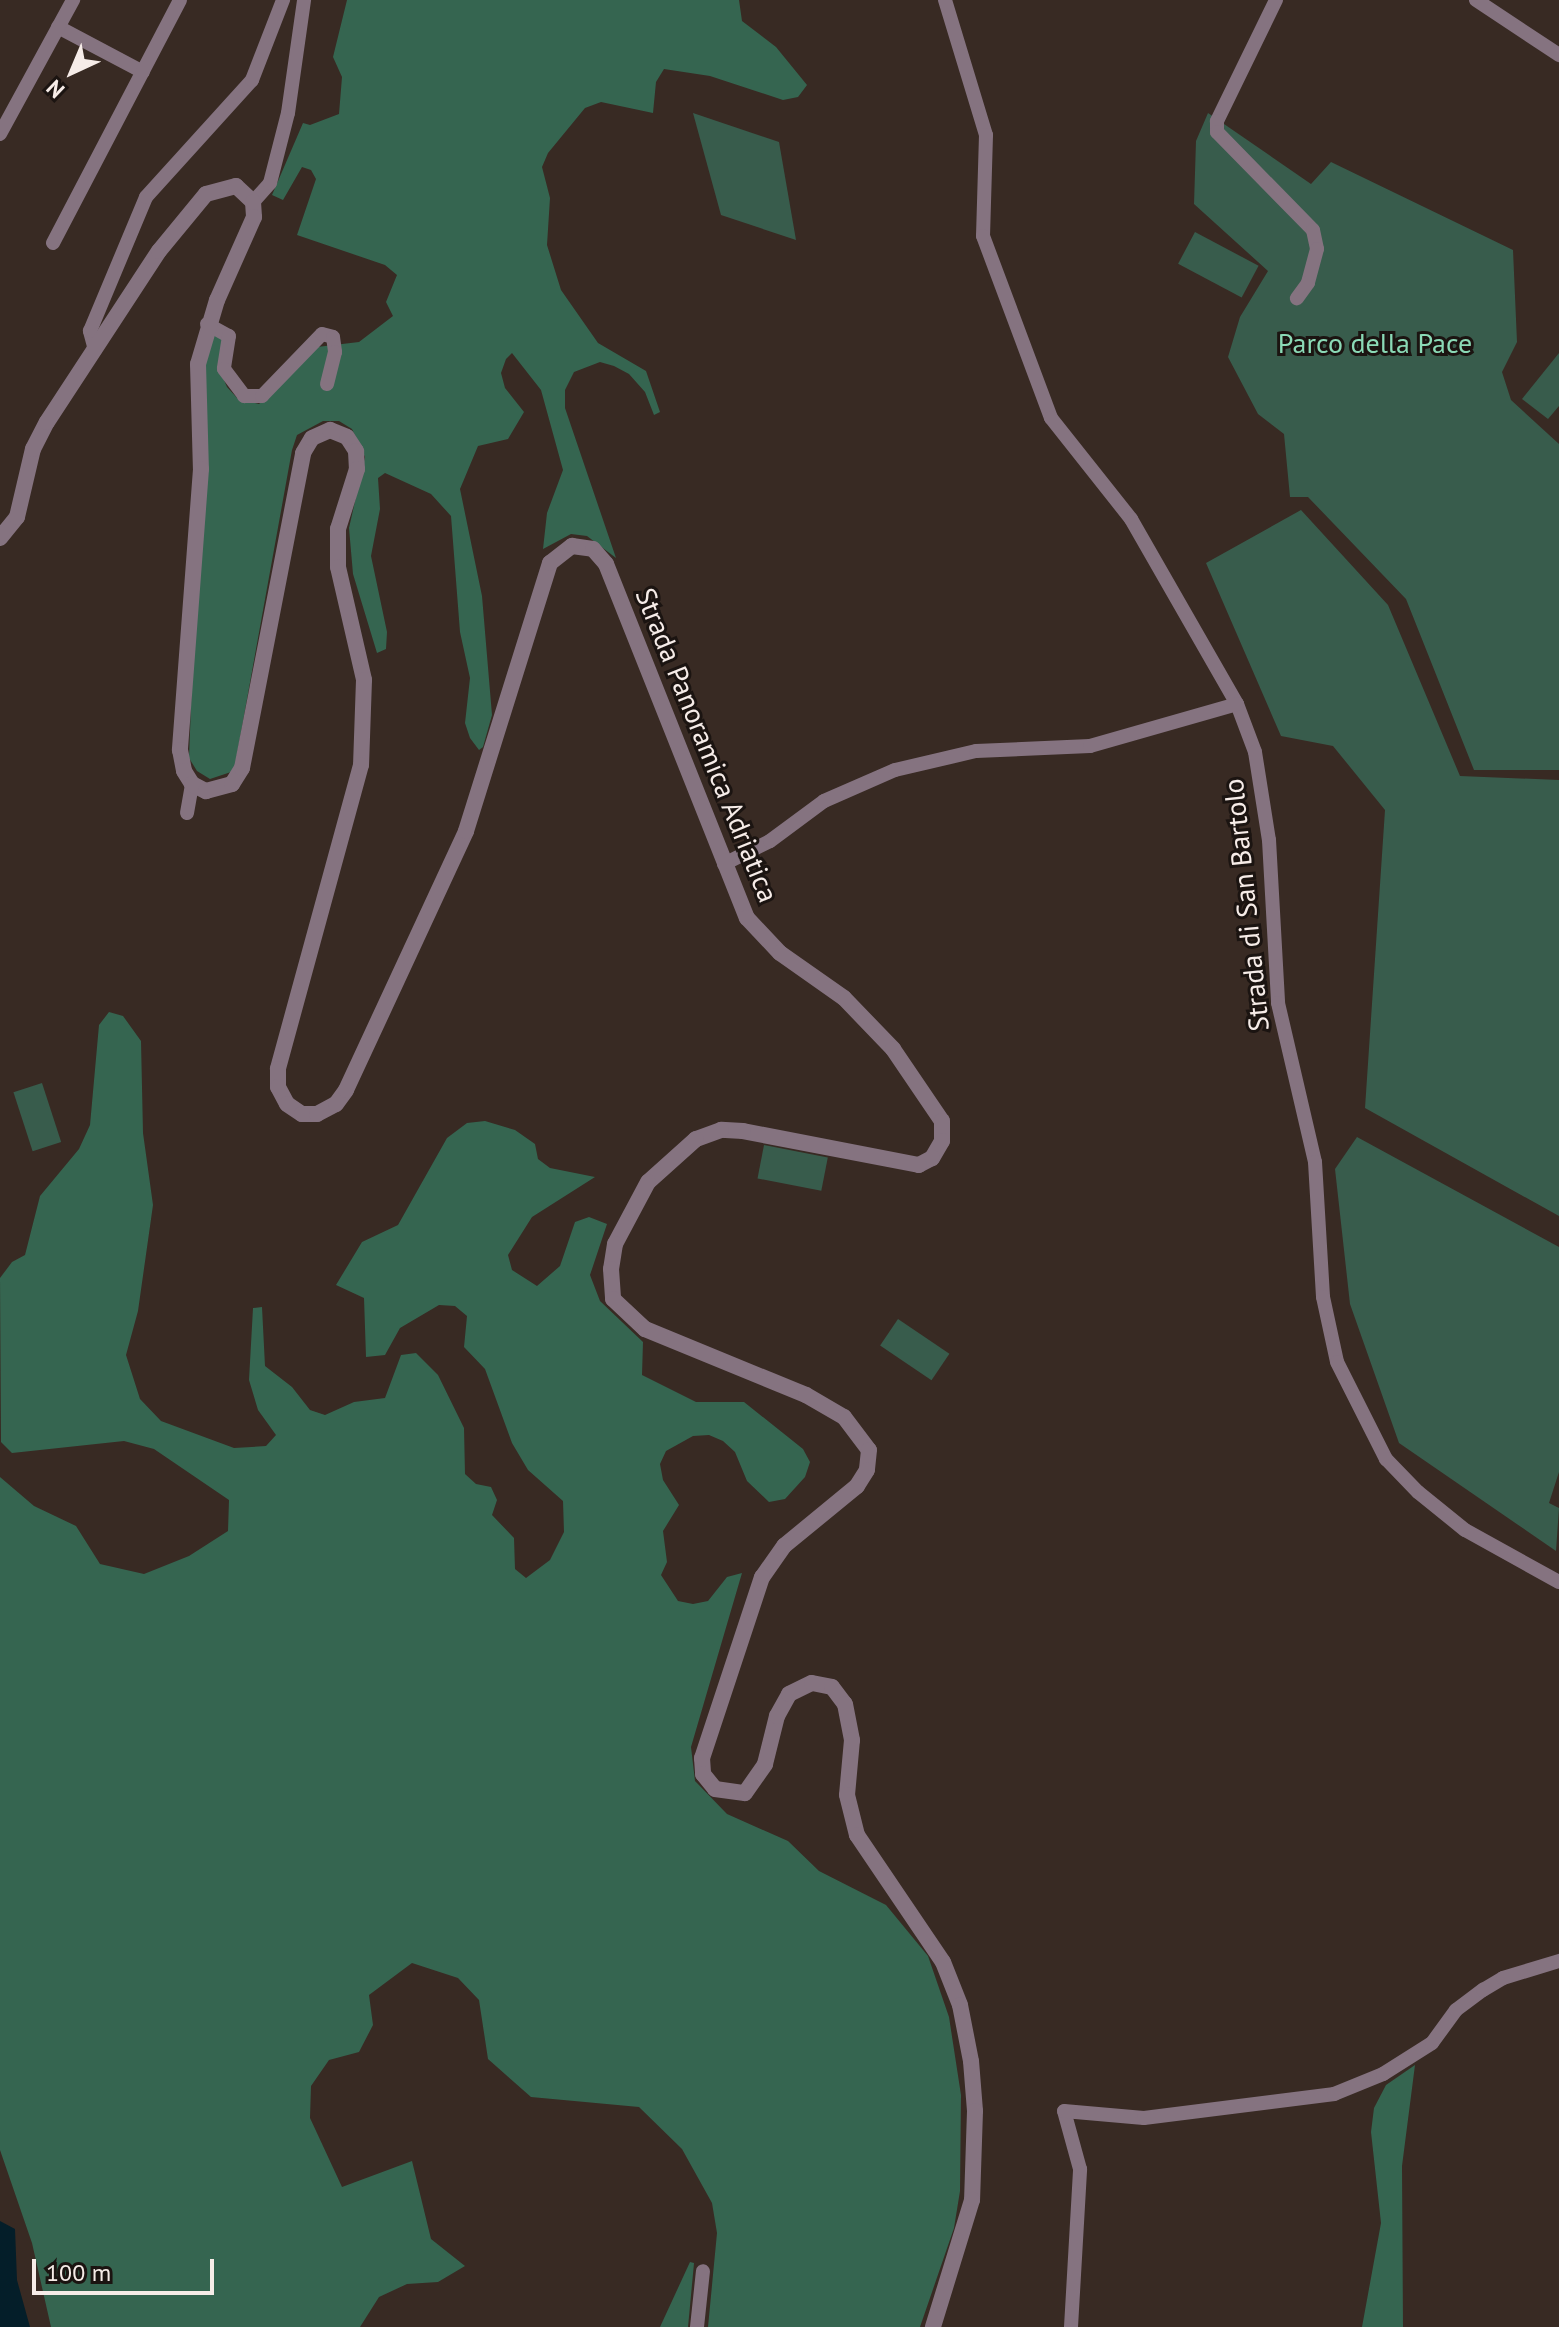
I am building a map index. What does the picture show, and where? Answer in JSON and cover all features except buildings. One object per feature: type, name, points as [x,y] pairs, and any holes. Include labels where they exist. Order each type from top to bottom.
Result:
[{"type":"street","points":[[0,134],[6,115],[73,0]]},
{"type":"street","points":[[53,243],[180,0]]},
{"type":"street","points":[[95,350],[90,331],[146,197],[252,80],[283,0]]},
{"type":"street","points":[[253,202],[270,183],[284,127],[304,0]]},
{"type":"street","name":"Strada di San Bartolo","points":[[945,0],[986,135],[983,236],[1051,418],[1131,519],[1237,704],[1255,752],[1269,840],[1278,1003],[1315,1162],[1323,1297],[1337,1362],[1386,1459],[1418,1492],[1465,1530],[1559,1582]]},
{"type":"street","points":[[1276,0],[1217,121],[1217,132],[1313,230],[1317,249],[1308,283],[1297,298]]},
{"type":"street","points":[[1476,0],[1559,55]]},
{"type":"street","points":[[58,27],[143,72]]},
{"type":"street","points":[[0,538],[17,517],[33,449],[47,422],[159,251],[206,194],[236,186],[253,202],[254,217],[207,324],[198,364],[201,469],[180,750],[192,784],[187,813]]},
{"type":"street","points":[[207,324],[229,336],[224,369],[244,396],[262,396],[322,334],[333,337],[335,352],[327,384]]},
{"type":"street","name":"Strada Panoramica Adriatica","points":[[192,784],[220,791],[242,768],[303,453],[312,438],[330,430],[347,437],[356,451],[357,469],[338,529],[338,567],[358,640],[365,726],[361,765],[278,1069],[278,1087],[287,1104],[302,1114],[317,1114],[336,1104],[346,1090],[466,831],[550,563],[572,546],[593,549],[606,564],[747,918],[780,953],[844,998],[893,1049],[942,1121],[942,1141],[932,1158],[919,1165],[743,1131],[721,1130],[696,1139],[648,1182],[615,1244],[611,1269],[613,1299],[645,1329],[806,1395],[844,1417],[869,1450],[867,1470],[857,1486],[784,1546],[762,1577],[702,1758],[703,1774],[715,1789],[745,1793],[761,1773],[777,1716],[789,1694],[812,1683],[832,1687],[845,1704],[852,1740],[847,1795],[857,1835],[943,1962],[960,2005],[971,2061],[975,2111],[972,2200],[933,2327]]},
{"type":"street","points":[[724,864],[770,841],[824,801],[895,770],[987,750],[1081,747],[1237,704]]},
{"type":"street","points":[[1071,2327],[1080,2169],[1064,2111],[1144,2118],[1334,2094],[1383,2074],[1432,2043],[1456,2010],[1483,1990],[1559,1961]]},
{"type":"street","points":[[697,2327],[703,2271]]},
{"type":"green space","points":[[347,0],[739,0],[742,21],[776,47],[807,85],[798,97],[783,100],[710,76],[664,69],[656,82],[653,113],[601,102],[585,108],[548,153],[542,167],[550,198],[547,245],[561,290],[598,343],[646,371],[660,412],[654,415],[645,392],[629,374],[614,366],[600,362],[574,372],[565,390],[565,408],[616,558],[587,536],[571,534],[543,549],[547,513],[563,470],[541,390],[512,353],[506,359],[501,373],[505,388],[524,412],[508,439],[478,446],[460,489],[482,596],[492,715],[483,747],[479,750],[470,738],[465,723],[470,678],[460,632],[451,516],[431,494],[385,473],[378,478],[380,509],[371,556],[387,632],[386,649],[377,653],[353,574],[349,528],[365,457],[352,429],[339,421],[323,421],[297,435],[292,450],[234,771],[210,779],[197,771],[189,758],[204,364],[211,331],[222,338],[221,373],[227,387],[238,399],[259,404],[317,347],[359,342],[393,316],[386,302],[397,275],[385,265],[297,235],[316,179],[311,170],[302,167],[283,200],[272,195],[303,123],[310,125],[339,114],[342,77],[333,57]]},
{"type":"green space","points":[[693,113],[779,142],[796,240],[721,215]]},
{"type":"green space","name":"Parco della Pace","points":[[1208,113],[1311,184],[1331,162],[1513,250],[1517,342],[1502,372],[1511,400],[1559,444],[1559,770],[1474,770],[1406,599],[1308,497],[1290,497],[1284,434],[1258,414],[1228,357],[1240,317],[1268,271],[1194,204],[1196,141]]},
{"type":"green space","points":[[1195,232],[1259,266],[1242,298],[1178,264]]},
{"type":"green space","points":[[1559,353],[1559,406],[1548,419],[1522,399]]},
{"type":"green space","points":[[1301,510],[1388,605],[1460,776],[1559,780],[1559,1216],[1365,1108],[1385,810],[1333,746],[1281,736],[1206,563]]},
{"type":"green space","points":[[109,1012],[123,1016],[141,1041],[143,1133],[153,1205],[138,1311],[126,1355],[140,1399],[161,1421],[234,1448],[266,1446],[276,1435],[258,1410],[249,1380],[253,1308],[262,1307],[265,1366],[292,1387],[310,1410],[325,1415],[354,1402],[385,1398],[401,1355],[416,1353],[438,1375],[464,1428],[465,1474],[476,1484],[491,1487],[497,1500],[492,1515],[514,1538],[515,1569],[526,1578],[550,1560],[564,1532],[563,1501],[528,1470],[512,1443],[485,1369],[464,1347],[467,1316],[455,1306],[439,1305],[400,1328],[385,1355],[366,1357],[364,1298],[336,1285],[362,1242],[398,1225],[447,1138],[467,1123],[485,1121],[515,1130],[535,1144],[538,1159],[550,1168],[595,1177],[532,1217],[508,1255],[512,1270],[537,1286],[560,1266],[575,1222],[589,1217],[607,1224],[590,1275],[600,1301],[643,1342],[642,1375],[696,1402],[744,1402],[803,1449],[810,1462],[805,1477],[785,1499],[769,1502],[747,1481],[735,1452],[723,1441],[709,1435],[693,1436],[666,1451],[660,1464],[663,1480],[679,1505],[663,1531],[667,1562],[661,1575],[678,1601],[693,1604],[708,1601],[727,1577],[742,1573],[691,1747],[695,1781],[727,1814],[788,1841],[819,1871],[886,1905],[928,1956],[949,2017],[961,2095],[960,2191],[954,2228],[920,2327],[708,2327],[717,2233],[712,2203],[682,2149],[639,2107],[531,2097],[488,2059],[479,2000],[458,1978],[412,1963],[369,1995],[373,2025],[359,2052],[329,2060],[311,2086],[310,2118],[342,2187],[412,2161],[431,2239],[465,2266],[438,2282],[407,2284],[379,2297],[360,2327],[51,2327],[32,2243],[0,2150],[0,1477],[34,1506],[76,1526],[100,1564],[144,1574],[189,1556],[228,1531],[229,1500],[154,1449],[124,1441],[12,1453],[1,1442],[0,1278],[12,1262],[25,1255],[40,1196],[79,1149],[90,1125],[99,1025]]},
{"type":"green space","points":[[42,1083],[61,1142],[33,1151],[13,1092]]},
{"type":"green space","points":[[1357,1137],[1559,1247],[1559,1472],[1549,1503],[1559,1508],[1556,1551],[1399,1443],[1350,1304],[1335,1169]]},
{"type":"green space","points":[[764,1145],[828,1157],[821,1191],[758,1178]]},
{"type":"green space","points":[[898,1319],[949,1354],[932,1380],[880,1346]]},
{"type":"green space","points":[[1415,2065],[1402,2166],[1403,2327],[1362,2327],[1381,2223],[1371,2132],[1374,2108],[1386,2085]]},
{"type":"green space","points":[[690,2262],[694,2263],[688,2327],[660,2327]]},
{"type":"water","points":[[0,2221],[15,2229],[17,2280],[30,2327],[0,2327]]}]
